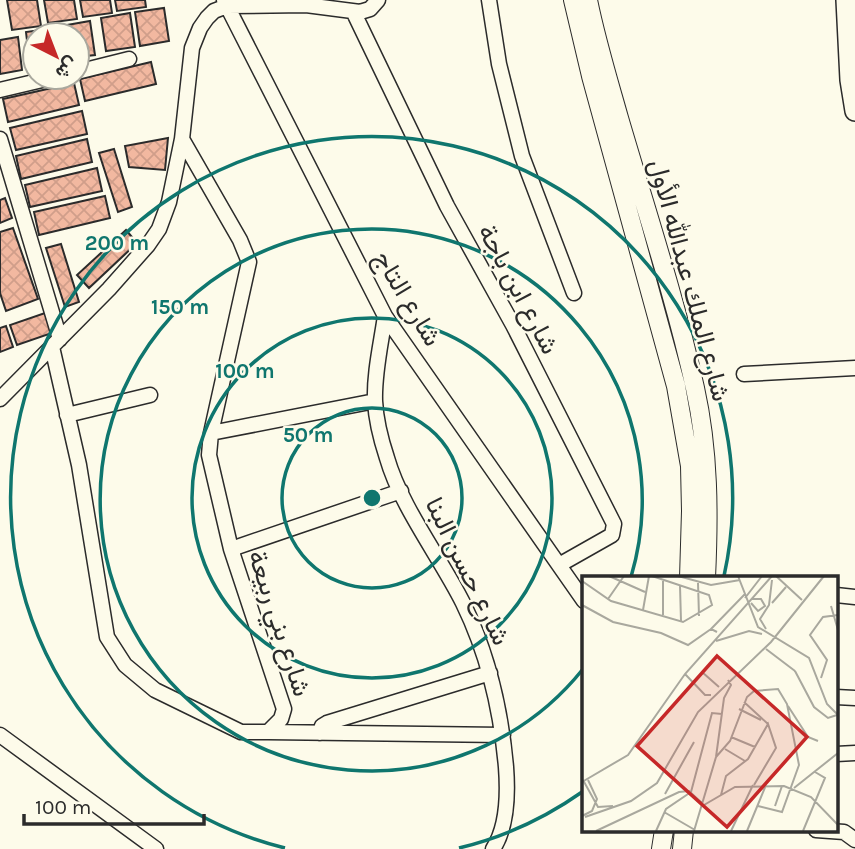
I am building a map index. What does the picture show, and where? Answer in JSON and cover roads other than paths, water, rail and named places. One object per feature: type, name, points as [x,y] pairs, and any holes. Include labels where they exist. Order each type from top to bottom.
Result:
[{"type":"highway","points":[[846,0],[850,80],[855,111]]},
{"type":"main road","name":"شارع الملك عبدالله الأول","points":[[573,0],[591,76],[671,362],[684,423],[690,467],[688,576]]},
{"type":"main road","name":"شارع الملك عبدالله الأول","points":[[588,0],[593,26],[678,318],[695,389],[708,488],[706,576]]},
{"type":"street","points":[[0,399],[117,281],[159,229],[169,202],[182,139],[192,48],[207,18],[225,3],[355,5],[365,11],[379,0]]},
{"type":"street","points":[[489,0],[499,64],[522,156],[574,293]]},
{"type":"street","name":"شارع التاج","points":[[225,3],[385,317],[582,598]]},
{"type":"street","name":"شارع ابن باجة","points":[[355,5],[435,184],[513,325],[614,524],[612,535],[559,565]]},
{"type":"street","points":[[91,69],[130,60]]},
{"type":"street","points":[[0,90],[21,85]]},
{"type":"street","name":"شارع بني ربيعة","points":[[0,139],[56,343],[107,637],[114,650],[138,678],[155,690],[241,732],[268,732],[281,719],[284,709],[231,549],[209,456],[211,433],[249,262],[240,240],[182,139]]},
{"type":"street","name":"شارع حسن البنا","points":[[385,317],[375,401],[388,461],[401,491],[463,604],[490,673],[503,735],[507,779],[505,818],[498,842],[493,849]]},
{"type":"street","points":[[744,374],[855,368]]},
{"type":"street","points":[[67,415],[150,395]]},
{"type":"street","points":[[211,433],[375,401]]},
{"type":"street","points":[[231,549],[401,491]]},
{"type":"street","points":[[320,733],[322,726],[327,723],[490,673]]},
{"type":"street","points":[[268,732],[503,735]]},
{"type":"street","points":[[0,735],[156,849]]},
{"type":"street","points":[[838,832],[844,832],[855,840]]}]
